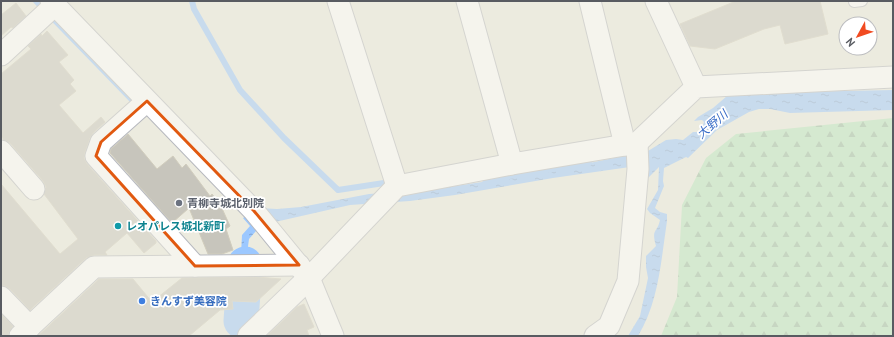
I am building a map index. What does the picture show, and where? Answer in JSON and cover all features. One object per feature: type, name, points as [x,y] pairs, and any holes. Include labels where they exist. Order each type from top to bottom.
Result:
[{"type":"street","points":[[338,1],[397,186]]},
{"type":"street","points":[[467,1],[512,164]]},
{"type":"street","points":[[590,1],[634,152],[628,281],[609,326],[595,336]]},
{"type":"street","points":[[656,1],[696,87]]},
{"type":"street","points":[[1,55],[50,8],[141,106],[254,211],[304,272],[333,336]]},
{"type":"street","points":[[249,336],[304,272],[378,208],[397,186],[512,164],[634,152],[696,87],[893,77]]},
{"type":"street","points":[[141,106],[101,142],[96,156],[195,266]]},
{"type":"street","points":[[1,151],[34,189]]},
{"type":"street","points":[[1,297],[25,332],[94,267],[242,265],[304,272]]},
{"type":"lane","points":[[854,1],[862,1]]},
{"type":"highlighted area","points":[[147,101],[254,211],[299,265],[195,266],[96,156],[101,142]]},
{"type":"green space","points":[[893,118],[893,336],[661,336],[677,297],[682,205],[706,158],[736,134]]},
{"type":"water","name":"大野川","points":[[893,90],[893,110],[790,113],[770,109],[759,109],[749,112],[717,130],[688,158],[686,157],[664,168],[664,186],[655,208],[660,212],[667,214],[661,266],[651,309],[638,336],[628,336],[640,316],[648,278],[646,256],[656,246],[654,234],[660,220],[647,209],[658,190],[659,167],[646,180],[648,166],[630,167],[553,178],[455,195],[410,201],[350,205],[275,222],[256,231],[249,239],[246,261],[244,310],[238,313],[242,235],[250,226],[243,218],[260,208],[277,209],[301,207],[369,194],[428,190],[560,169],[648,151],[666,140],[683,140],[693,132],[698,132],[702,128],[704,122],[702,120],[694,121],[727,96],[791,92]]},
{"type":"building","points":[[736,1],[820,1],[828,34],[785,44],[780,25],[764,29],[715,49],[690,46],[680,24]]},
{"type":"building","points":[[16,3],[26,16],[13,28],[11,27],[1,36],[1,15]]},
{"type":"building","points":[[47,31],[68,55],[59,62],[74,80],[70,84],[76,91],[59,105],[83,133],[101,117],[105,122],[93,133],[90,138],[84,158],[87,164],[156,241],[156,243],[144,253],[127,233],[105,252],[107,255],[94,255],[86,258],[30,310],[10,289],[1,285],[1,184],[60,254],[78,239],[44,194],[46,187],[43,181],[10,143],[4,140],[1,136],[1,74],[31,49],[28,46],[41,34],[42,36]]},
{"type":"building","points":[[128,134],[157,169],[173,156],[182,168],[186,164],[210,196],[212,194],[220,204],[230,226],[226,229],[233,250],[222,254],[208,254],[189,208],[172,223],[110,153],[111,149]]},
{"type":"building","points":[[257,277],[281,279],[256,302],[232,301],[233,309],[220,310],[189,336],[38,336],[99,279],[133,279],[152,302],[182,278]]},
{"type":"building","points":[[304,304],[314,327],[307,330],[309,336],[267,336],[297,307]]},
{"type":"building","points":[[1,314],[13,326],[8,336],[1,336]]},
{"type":"waterway","points":[[36,1],[138,106]]},
{"type":"waterway","points":[[192,1],[194,9],[240,90],[284,138],[338,190],[384,183]]},
{"type":"waterway","points":[[485,180],[589,163]]},
{"type":"waterway","points":[[241,321],[245,264]]},
{"type":"place","name":"青柳寺城北別院","points":[[179,203]]},
{"type":"place","name":"レオパレス城北新町","points":[[118,226]]},
{"type":"place","name":"きんすず美容院","points":[[142,301]]}]
